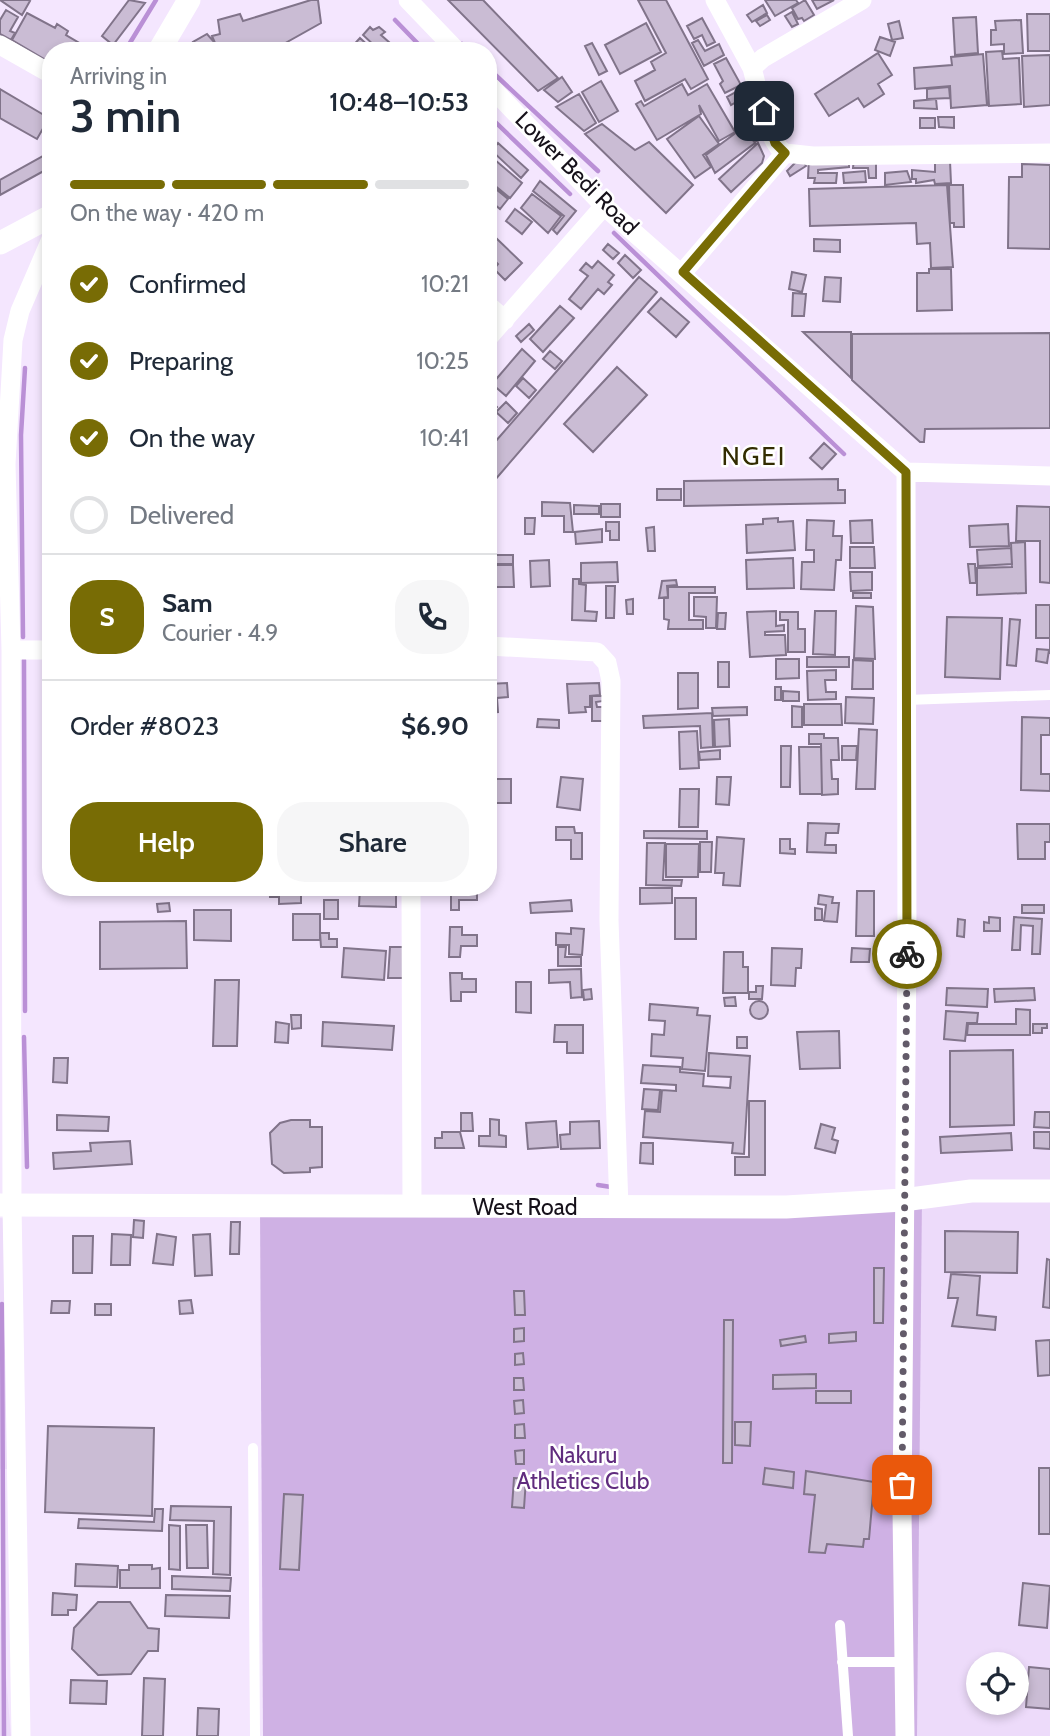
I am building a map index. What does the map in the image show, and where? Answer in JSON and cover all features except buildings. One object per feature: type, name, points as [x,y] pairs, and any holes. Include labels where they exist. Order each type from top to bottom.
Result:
[{"type":"street","points":[[164,42],[189,0]]},
{"type":"street","points":[[408,0],[448,42]]},
{"type":"street","points":[[715,0],[752,68],[773,138],[778,149],[785,153],[814,156],[1050,153]]},
{"type":"street","points":[[752,68],[763,58],[862,0]]},
{"type":"street","points":[[0,45],[42,69]]},
{"type":"street","name":"Lower Bedi Road","points":[[497,93],[604,206],[683,272],[906,472]]},
{"type":"street","points":[[683,272],[785,153]]},
{"type":"street","points":[[497,328],[604,206]]},
{"type":"street","points":[[0,243],[42,221]]},
{"type":"street","points":[[21,1736],[6,1205],[11,650],[6,464],[11,352],[20,311],[42,260]]},
{"type":"street","points":[[497,313],[505,320]]},
{"type":"street","points":[[905,1736],[903,1200],[906,472],[1050,476]]},
{"type":"street","points":[[497,646],[597,652],[607,663],[609,672],[610,920],[619,1207]]},
{"type":"street","points":[[11,650],[42,650]]},
{"type":"street","points":[[411,896],[412,1207]]},
{"type":"street","name":"West Road","points":[[6,1205],[786,1208],[903,1200],[971,1191],[1050,1191]]},
{"type":"lane","points":[[906,700],[1050,695]]},
{"type":"lane","points":[[253,1448],[255,1736]]},
{"type":"lane","points":[[840,1626],[848,1736]]},
{"type":"lane","points":[[842,1662],[904,1662]]},
{"type":"shaded area","points":[[1050,478],[1050,1736],[915,1736],[910,479]]},
{"type":"shaded area","points":[[0,1218],[9,1219],[15,1469],[0,1469]]},
{"type":"shaded area","points":[[0,1606],[11,1736],[0,1736]]},
{"type":"green space","name":"Nakuru Athletics Club","points":[[922,1196],[917,1736],[263,1736],[260,1206]]},
{"type":"waterway","points":[[130,42],[156,0]]},
{"type":"waterway","points":[[395,20],[416,42]]},
{"type":"waterway","points":[[497,76],[598,171]]},
{"type":"waterway","points":[[497,124],[570,194]]},
{"type":"waterway","points":[[614,233],[844,454]]},
{"type":"waterway","points":[[23,637],[21,435],[25,368]]},
{"type":"waterway","points":[[24,660],[25,1011]]},
{"type":"waterway","points":[[24,1037],[27,1167]]},
{"type":"waterway","points":[[598,1185],[611,1187]]},
{"type":"waterway","points":[[2,1304],[4,1736]]},
{"type":"way so far","points":[[902,1485],[907,954]]},
{"type":"district","name":"NGEI","points":[[754,456]]},
{"type":"route","points":[[764,111],[778,149],[785,153],[683,272],[831,408],[906,472],[907,954]]}]
